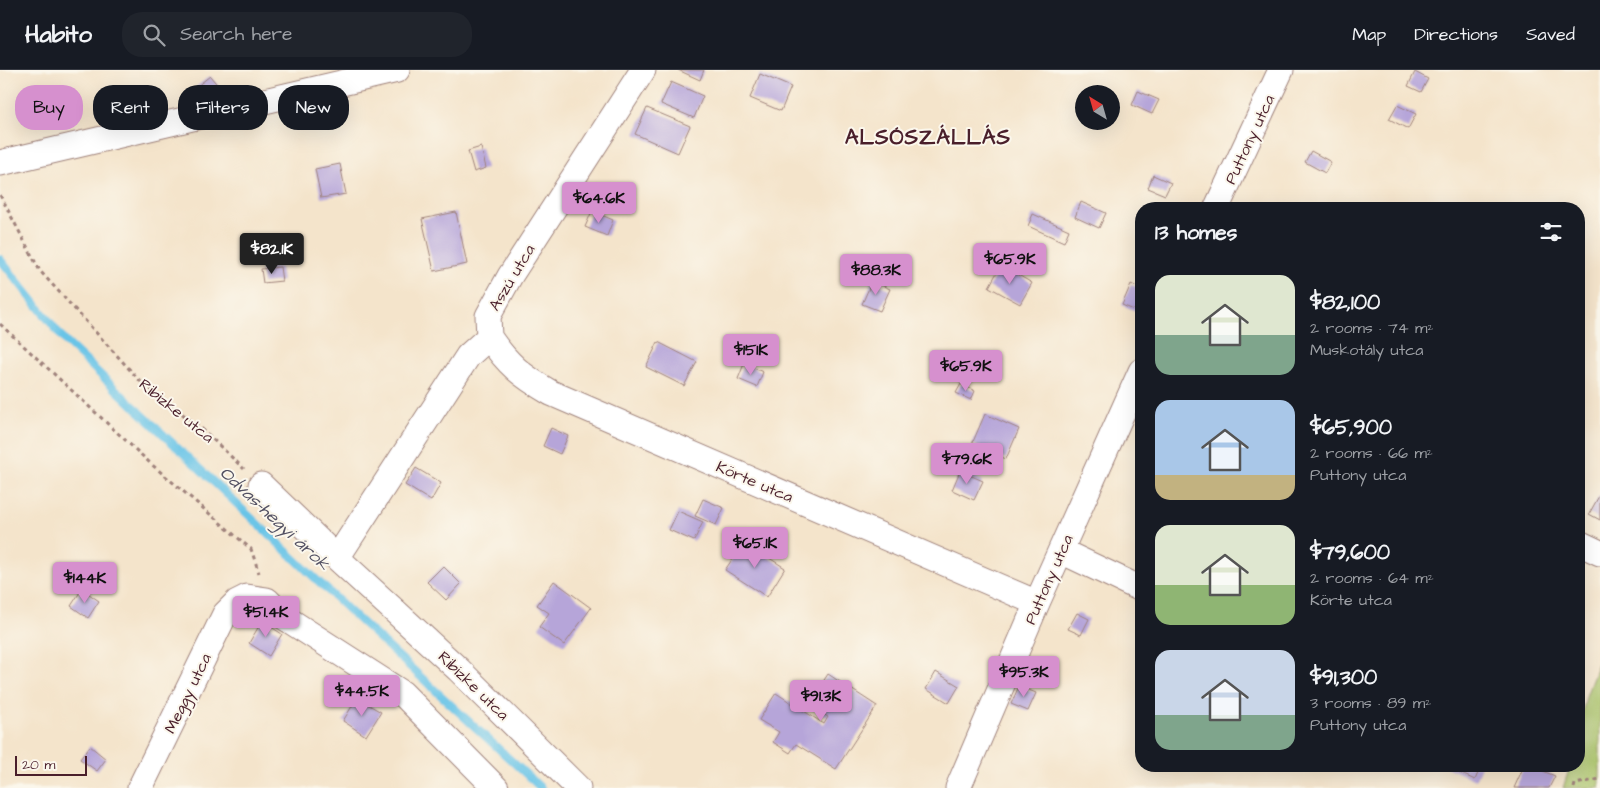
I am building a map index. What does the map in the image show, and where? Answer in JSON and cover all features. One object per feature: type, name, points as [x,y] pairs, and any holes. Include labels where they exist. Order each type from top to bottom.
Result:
[{"type":"street","points":[[0,162],[397,70]]},
{"type":"street","name":"Aszú utca","points":[[489,337],[488,316],[510,276],[643,70]]},
{"type":"street","name":"Puttony utca","points":[[1219,202],[1281,70]]},
{"type":"street","points":[[337,558],[468,356],[489,337]]},
{"type":"street","name":"Körte utca","points":[[489,337],[508,363],[523,376],[551,393],[1037,603]]},
{"type":"street","name":"Puttony utca","points":[[958,788],[1037,603],[1135,384]]},
{"type":"street","name":"Ribizke utca","points":[[261,485],[459,670],[578,788]]},
{"type":"street","points":[[1585,546],[1600,553]]},
{"type":"street","points":[[1061,551],[1135,586]]},
{"type":"street","name":"Meggy utca","points":[[140,788],[225,614],[237,602],[247,596],[267,600]]},
{"type":"street","points":[[267,600],[284,617],[402,693],[496,788]]},
{"type":"path","name":"Ribizke utca","points":[[0,195],[40,271],[142,384],[202,429],[261,485]]},
{"type":"path","points":[[0,324],[150,463],[251,549],[267,600]]},
{"type":"path","points":[[1574,788],[1575,784],[1600,779]]},
{"type":"green space","points":[[1600,658],[1600,788],[1563,788],[1568,772],[1585,772],[1586,696]]},
{"type":"building","points":[[678,70],[704,70],[700,80]]},
{"type":"building","points":[[1415,72],[1428,79],[1421,92],[1408,86]]},
{"type":"building","points":[[760,74],[791,87],[781,111],[750,98]]},
{"type":"building","points":[[210,76],[218,85],[199,85]]},
{"type":"building","points":[[671,82],[703,96],[694,118],[661,104]]},
{"type":"building","points":[[1138,91],[1159,100],[1152,114],[1132,105]]},
{"type":"building","points":[[1397,105],[1416,114],[1408,129],[1389,119]]},
{"type":"building","points":[[647,108],[690,126],[678,153],[635,134]]},
{"type":"building","points":[[481,147],[486,168],[474,172],[468,151]]},
{"type":"building","points":[[1311,151],[1331,162],[1325,173],[1305,162]]},
{"type":"building","points":[[340,164],[346,194],[321,198],[315,169]]},
{"type":"building","points":[[1153,175],[1171,183],[1165,195],[1148,188]]},
{"type":"building","points":[[1081,202],[1106,213],[1099,228],[1075,217]]},
{"type":"building","points":[[592,211],[613,220],[607,236],[585,227]]},
{"type":"building","points":[[456,212],[467,264],[434,271],[422,219]]},
{"type":"building","points":[[1033,214],[1069,230],[1064,242],[1028,226]]},
{"type":"building","points":[[1001,265],[1032,283],[1020,304],[989,287]]},
{"type":"building","points":[[280,267],[282,281],[263,283],[261,269]]},
{"type":"building","points":[[872,281],[890,289],[880,311],[862,304]]},
{"type":"building","points":[[1131,284],[1135,286],[1135,310],[1122,305]]},
{"type":"building","points":[[658,342],[697,362],[684,386],[646,367]]},
{"type":"building","points":[[744,364],[763,372],[757,387],[738,379]]},
{"type":"building","points":[[961,384],[975,391],[971,400],[956,393]]},
{"type":"building","points":[[985,414],[1019,429],[1006,459],[972,444]]},
{"type":"building","points":[[551,428],[568,436],[560,454],[543,446]]},
{"type":"building","points":[[416,468],[441,483],[431,501],[405,485]]},
{"type":"building","points":[[960,471],[983,481],[974,500],[952,490]]},
{"type":"building","points":[[1600,496],[1600,520],[1589,514]]},
{"type":"building","points":[[703,499],[724,508],[716,525],[695,516]]},
{"type":"building","points":[[678,511],[703,522],[694,541],[669,530]]},
{"type":"building","points":[[744,542],[785,568],[767,597],[725,570]]},
{"type":"building","points":[[443,566],[461,584],[446,600],[427,582]]},
{"type":"building","points":[[554,581],[591,608],[564,645],[539,627],[549,613],[537,605]]},
{"type":"building","points":[[82,589],[99,601],[88,618],[71,606]]},
{"type":"building","points":[[1077,613],[1089,619],[1081,635],[1068,629]]},
{"type":"building","points":[[262,621],[282,634],[269,656],[249,643]]},
{"type":"building","points":[[1037,666],[1056,674],[1051,686],[1031,678]]},
{"type":"building","points":[[936,672],[959,686],[949,703],[926,689]]},
{"type":"building","points":[[828,674],[877,706],[836,769],[796,744],[790,753],[773,742],[779,732],[759,720],[776,693],[824,724],[828,717],[808,705]]},
{"type":"building","points":[[1019,686],[1036,693],[1028,711],[1011,704]]},
{"type":"building","points":[[357,698],[381,712],[366,736],[343,721]]},
{"type":"building","points":[[90,746],[106,759],[97,771],[80,759]]},
{"type":"building","points":[[1457,772],[1478,772],[1475,780]]},
{"type":"building","points":[[1521,772],[1545,772],[1555,776],[1549,788],[1514,788]]},
{"type":"waterway","name":"Odvas-hegyi árok","points":[[0,259],[66,342],[357,618],[541,788]]},
{"type":"district","name":"ALSÓSZÁLLÁS","points":[[928,137]]}]
